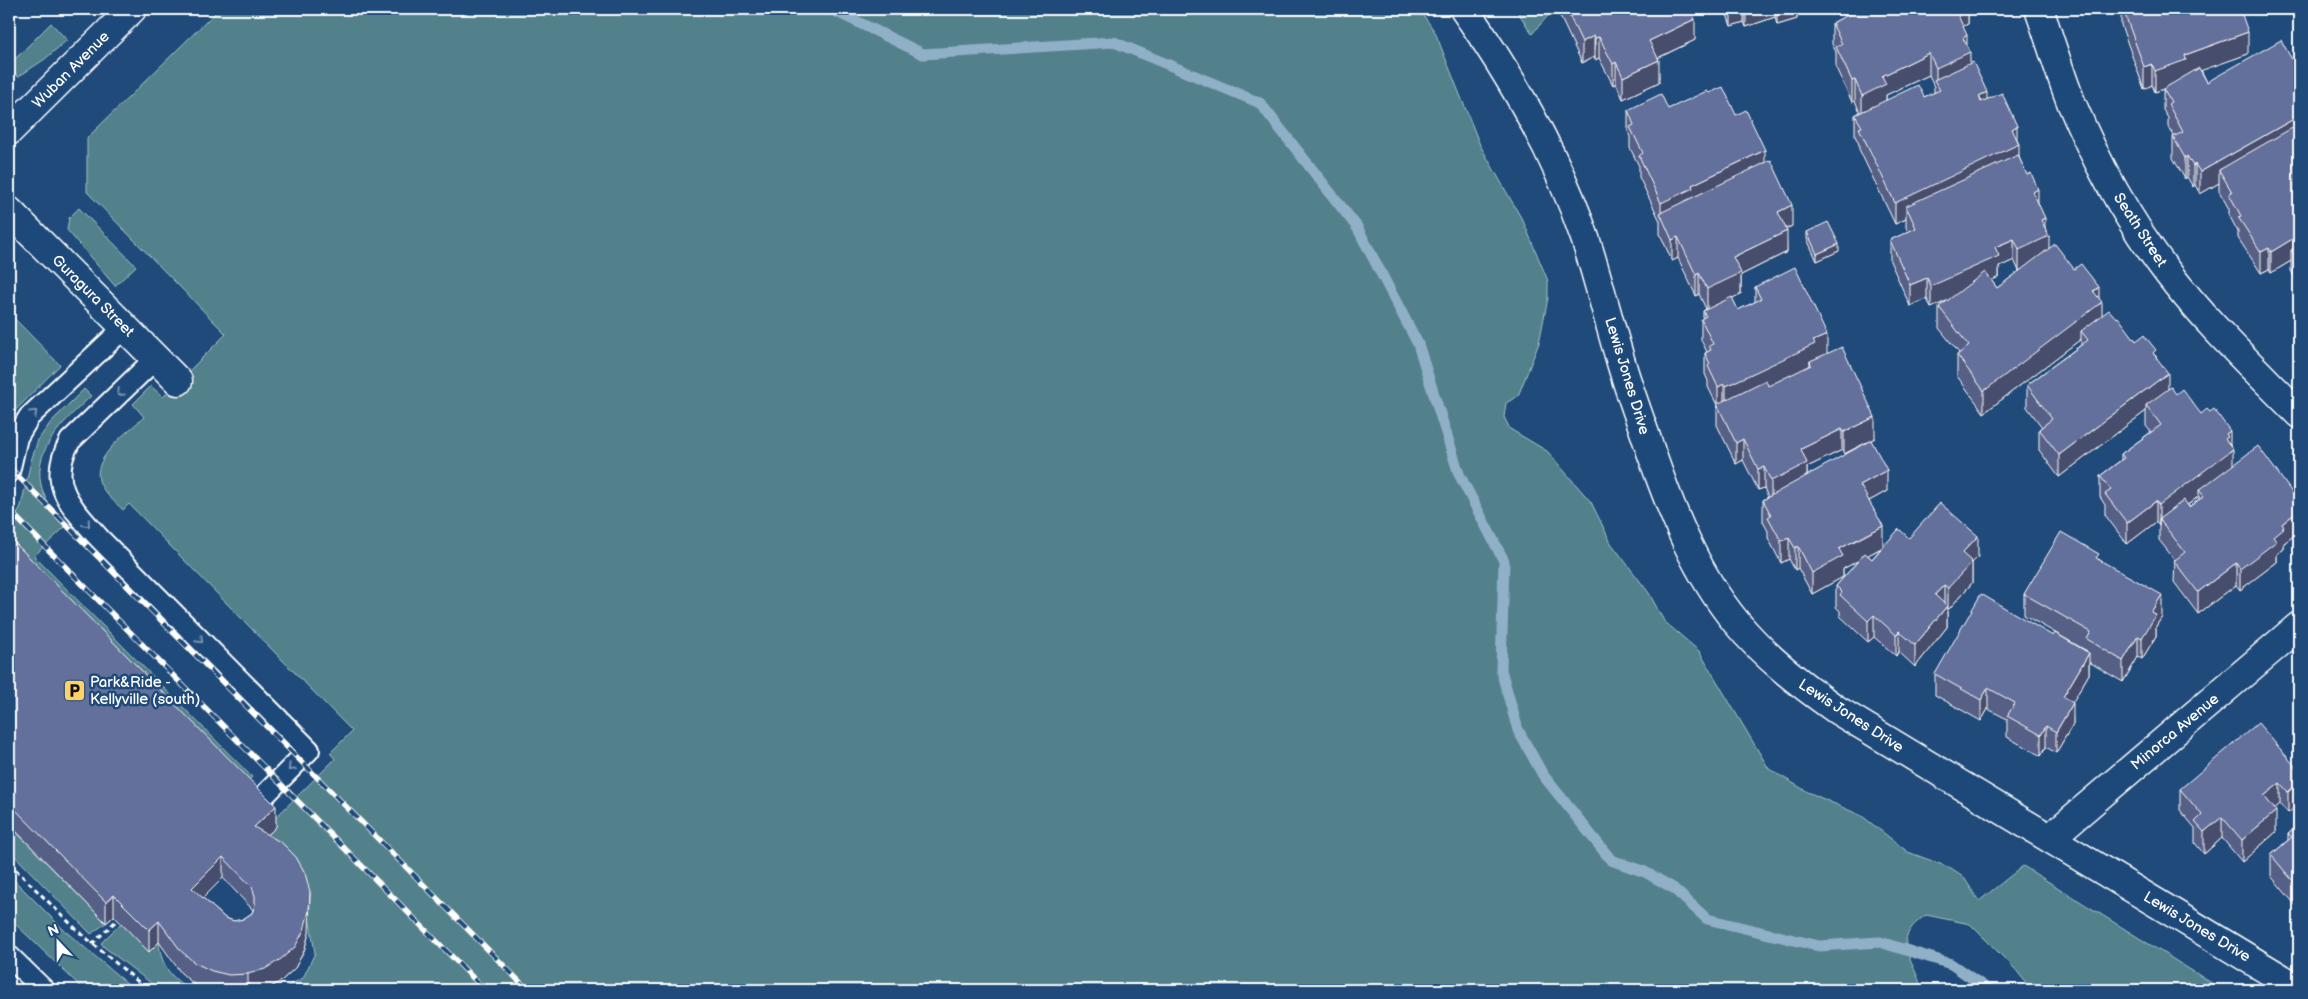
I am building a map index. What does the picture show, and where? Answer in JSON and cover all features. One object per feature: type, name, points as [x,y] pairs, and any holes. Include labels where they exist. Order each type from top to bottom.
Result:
[{"type":"street","name":"Wuban Avenue","points":[[9,131],[132,9]]},
{"type":"street","name":"Lewis Jones Drive","points":[[1464,9],[1489,44],[1525,105],[1557,169],[1584,236],[1606,305],[1620,361],[1666,498],[1685,541],[1708,582],[1736,621],[1766,654],[1800,684],[1837,710],[2299,989]]},
{"type":"street","name":"Seath Street","points":[[2039,9],[2071,100],[2090,144],[2136,228],[2168,273],[2203,316],[2299,414]]},
{"type":"street","name":"Guragura Street","points":[[9,211],[178,381]]},
{"type":"street","name":"Minorca Avenue","points":[[2050,838],[2299,626]]},
{"type":"lane","points":[[9,472],[17,437],[29,417],[124,328]]},
{"type":"lane","points":[[155,359],[70,441],[61,462],[60,482],[72,505],[99,538],[309,750],[233,827]]},
{"type":"lane","points":[[9,956],[44,990]]},
{"type":"path","points":[[9,863],[92,944],[148,990]]},
{"type":"path","points":[[92,944],[120,917]]},
{"type":"green space","points":[[219,9],[1419,9],[1435,32],[1480,145],[1524,223],[1548,281],[1548,298],[1539,343],[1518,396],[1506,403],[1504,417],[1510,429],[1547,451],[1591,502],[1611,543],[1649,593],[1664,621],[1699,651],[1769,769],[1808,792],[1862,816],[1908,852],[1951,868],[1963,876],[1979,901],[2023,866],[2223,990],[2032,990],[2015,969],[1970,924],[1926,915],[1908,933],[1906,942],[1910,959],[1922,990],[280,990],[303,978],[315,953],[305,893],[266,837],[270,823],[335,759],[330,753],[352,731],[129,504],[123,510],[112,500],[99,480],[98,471],[106,453],[144,417],[133,404],[151,386],[163,397],[226,334],[87,192],[87,138]]},
{"type":"green space","points":[[1516,9],[1554,9],[1532,34]]},
{"type":"green space","points":[[51,23],[67,40],[45,59],[18,77],[9,65]]},
{"type":"green space","points":[[79,208],[136,266],[115,286],[67,230],[69,218]]},
{"type":"green space","points":[[9,313],[60,365],[9,417],[9,399],[16,392],[9,384]]},
{"type":"green space","points":[[84,389],[91,396],[68,418],[49,442],[43,455],[40,469],[41,484],[47,501],[66,526],[34,556],[252,777],[238,790],[9,558],[9,531],[21,506],[31,461],[38,440],[51,422]]},
{"type":"green space","points":[[9,825],[106,923],[91,934],[9,850]]},
{"type":"green space","points":[[9,875],[64,930],[135,990],[84,990],[9,918]]},
{"type":"green space","points":[[121,923],[149,951],[159,942],[162,958],[168,970],[178,981],[191,990],[160,990],[104,947],[101,943]]},
{"type":"building","points":[[1566,9],[1690,9],[1695,19],[1649,41],[1659,60],[1623,77],[1616,62],[1613,64],[1599,37],[1595,38],[1594,36],[1582,42]]},
{"type":"building","points":[[1859,9],[1955,9],[1967,35],[1963,38],[1970,52],[1936,68],[1929,53],[1882,76],[1886,84],[1862,96],[1855,80],[1852,81],[1836,47],[1842,44],[1832,23]]},
{"type":"building","points":[[2123,9],[2240,9],[2248,32],[2185,55],[2186,60],[2155,71],[2152,64],[2144,67]]},
{"type":"building","points":[[2281,40],[2299,72],[2299,116],[2200,172],[2195,164],[2193,166],[2187,156],[2185,158],[2173,137],[2183,132],[2168,104],[2171,102],[2163,89],[2199,68],[2207,82]]},
{"type":"building","points":[[1973,62],[1987,92],[1979,96],[1981,102],[2002,93],[2017,126],[2012,129],[2019,144],[1895,203],[1859,128],[1862,127],[1855,115],[1918,85],[1924,97],[1940,90],[1934,80]]},
{"type":"building","points":[[1723,87],[1736,115],[1746,110],[1765,150],[1692,185],[1693,188],[1661,203],[1639,156],[1643,153],[1630,127],[1634,125],[1628,110],[1661,94],[1668,109],[1707,91],[1709,93]]},
{"type":"building","points":[[2299,124],[2299,235],[2271,252],[2269,248],[2261,252],[2238,217],[2241,216],[2229,194],[2232,192],[2219,170]]},
{"type":"building","points":[[2018,155],[2027,175],[2031,173],[2038,189],[2033,192],[2045,218],[2041,220],[2049,236],[2019,250],[2014,239],[1995,247],[1999,256],[1931,286],[1927,278],[1910,285],[1890,240],[1916,228],[1906,206]]},
{"type":"building","points":[[1771,160],[1792,205],[1778,212],[1787,231],[1733,257],[1741,273],[1707,289],[1699,273],[1696,275],[1678,237],[1672,240],[1660,213]]},
{"type":"building","points":[[1828,222],[1839,244],[1817,254],[1807,232]]},
{"type":"building","points":[[2055,244],[2074,269],[2081,264],[2099,287],[2093,291],[2102,302],[1984,391],[1957,355],[1969,346],[1939,307],[1985,272],[1997,288]]},
{"type":"building","points":[[2299,244],[2299,261],[2291,250]]},
{"type":"building","points":[[1795,267],[1827,335],[1813,341],[1815,344],[1726,386],[1724,384],[1718,387],[1708,366],[1710,364],[1705,353],[1711,350],[1709,346],[1713,344],[1701,319],[1706,316],[1703,311],[1732,297],[1738,310],[1761,299],[1755,287]]},
{"type":"building","points":[[2109,310],[2116,318],[2118,317],[2136,341],[2144,335],[2156,350],[2153,353],[2168,373],[2059,455],[2039,429],[2052,419],[2027,385],[2088,340],[2081,331]]},
{"type":"building","points":[[1842,347],[1875,417],[1844,432],[1842,429],[1801,449],[1807,463],[1771,481],[1764,467],[1758,469],[1743,439],[1736,443],[1717,404],[1766,380],[1768,386],[1811,365],[1810,361]]},
{"type":"building","points":[[2171,387],[2176,394],[2182,389],[2201,414],[2207,409],[2210,412],[2214,409],[2230,431],[2226,434],[2228,437],[2225,439],[2233,449],[2159,505],[2156,501],[2127,523],[2105,494],[2111,490],[2100,476],[2124,458],[2121,454],[2161,425],[2146,405]]},
{"type":"building","points":[[1871,440],[1887,470],[1860,485],[1883,526],[1839,549],[1843,556],[1812,573],[1798,546],[1795,548],[1789,538],[1781,541],[1768,517],[1771,515],[1763,500]]},
{"type":"building","points":[[2258,446],[2299,502],[2299,510],[2282,524],[2284,527],[2273,536],[2277,541],[2240,569],[2236,563],[2198,592],[2174,561],[2185,552],[2159,519],[2184,500],[2189,507],[2204,496],[2199,490]]},
{"type":"building","points":[[1940,503],[1978,536],[1962,553],[1972,562],[1948,588],[1944,585],[1935,595],[1947,606],[1915,645],[1899,631],[1896,635],[1874,615],[1868,621],[1840,595],[1842,592],[1836,586],[1865,553],[1872,559],[1899,529],[1909,538]]},
{"type":"building","points":[[2061,532],[2099,554],[2096,558],[2162,595],[2151,612],[2156,615],[2142,638],[2138,636],[2123,661],[2087,639],[2091,632],[2024,594]]},
{"type":"building","name":"Park&Ride - Kellyville (south)","points":[[9,537],[276,806],[254,827],[282,843],[296,857],[305,873],[310,892],[309,911],[304,930],[295,947],[265,969],[248,974],[229,975],[212,971],[195,963],[181,951],[159,921],[149,930],[114,895],[106,902],[9,803]],"holes":[[[223,857],[252,887],[255,896],[255,905],[252,913],[243,919],[234,921],[225,918],[192,888]]]},
{"type":"building","points":[[1981,594],[2053,636],[2055,633],[2089,653],[2063,697],[2073,703],[2056,732],[2046,726],[2041,735],[2007,716],[2015,703],[1988,688],[1981,700],[1935,674]]},
{"type":"building","points":[[2258,723],[2299,771],[2299,782],[2288,792],[2280,783],[2264,796],[2276,811],[2242,840],[2222,817],[2204,832],[2195,822],[2202,815],[2180,789]]},
{"type":"building","points":[[2299,825],[2298,887],[2271,855],[2292,837],[2288,834]]},
{"type":"waterway","points":[[831,9],[923,54],[1114,42],[1260,103],[1357,227],[1418,344],[1459,474],[1504,561],[1501,670],[1518,730],[1543,775],[1611,860],[1645,872],[1673,888],[1707,919],[1819,946],[1880,942],[1951,964],[1989,990]]},
{"type":"railway","points":[[9,467],[528,990]]},
{"type":"railway","points":[[9,510],[485,990]]},
{"type":"place","name":"Park&Ride - Kellyville (south)","points":[[74,691]]}]
